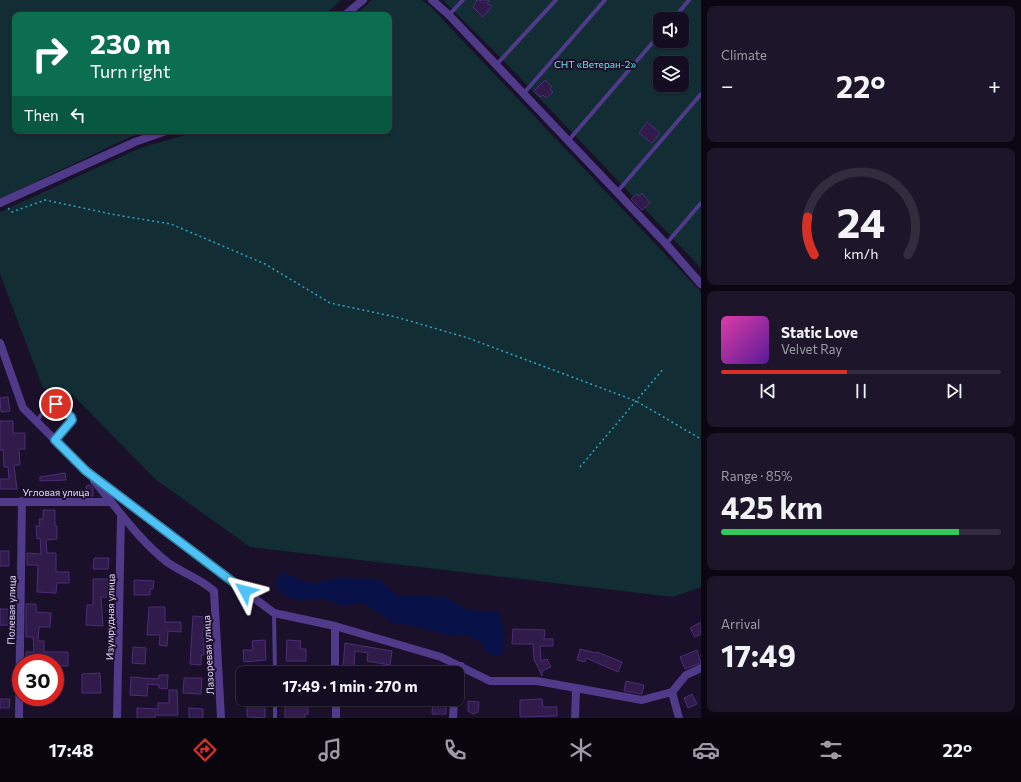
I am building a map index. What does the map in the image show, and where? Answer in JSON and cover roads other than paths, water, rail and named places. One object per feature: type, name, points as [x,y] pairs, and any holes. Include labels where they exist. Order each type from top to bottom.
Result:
[{"type":"street","points":[[349,12],[363,0]]},
{"type":"street","points":[[432,0],[449,15],[617,192],[701,284]]},
{"type":"street","points":[[2,202],[121,148],[158,134]]},
{"type":"street","points":[[0,343],[23,408],[86,471],[121,516]]},
{"type":"street","points":[[86,471],[274,613],[335,626],[441,657],[461,666]]},
{"type":"street","name":"Угловая улица","points":[[0,502],[111,502]]},
{"type":"street","name":"Полевая улица","points":[[19,718],[22,502]]},
{"type":"street","name":"Лазоревая улица","points":[[121,516],[167,562],[206,583],[214,591],[221,718]]},
{"type":"street","name":"Изумрудная улица","points":[[118,718],[121,516]]},
{"type":"street","points":[[335,626],[336,666]]},
{"type":"street","points":[[464,668],[490,681],[538,681],[642,700],[672,692],[686,675],[701,668]]},
{"type":"street","points":[[575,718],[576,689]]},
{"type":"street","points":[[672,692],[679,718]]},
{"type":"street","points":[[336,706],[336,718]]},
{"type":"street","points":[[453,718],[454,706]]},
{"type":"lane","points":[[449,15],[463,0]]},
{"type":"lane","points":[[496,65],[556,0]]},
{"type":"lane","points":[[524,94],[605,0]]},
{"type":"lane","points":[[679,12],[689,0]]},
{"type":"lane","points":[[568,141],[653,42]]},
{"type":"lane","points":[[617,192],[701,94]]},
{"type":"lane","points":[[666,244],[701,203]]},
{"type":"lane","points":[[36,422],[41,415],[56,404],[71,417],[70,423],[55,440]]},
{"type":"lane","points":[[274,613],[275,666]]},
{"type":"lane","points":[[275,706],[275,718]]},
{"type":"park label","name":"СНТ «Ветеран-2»","points":[[595,64]]}]
